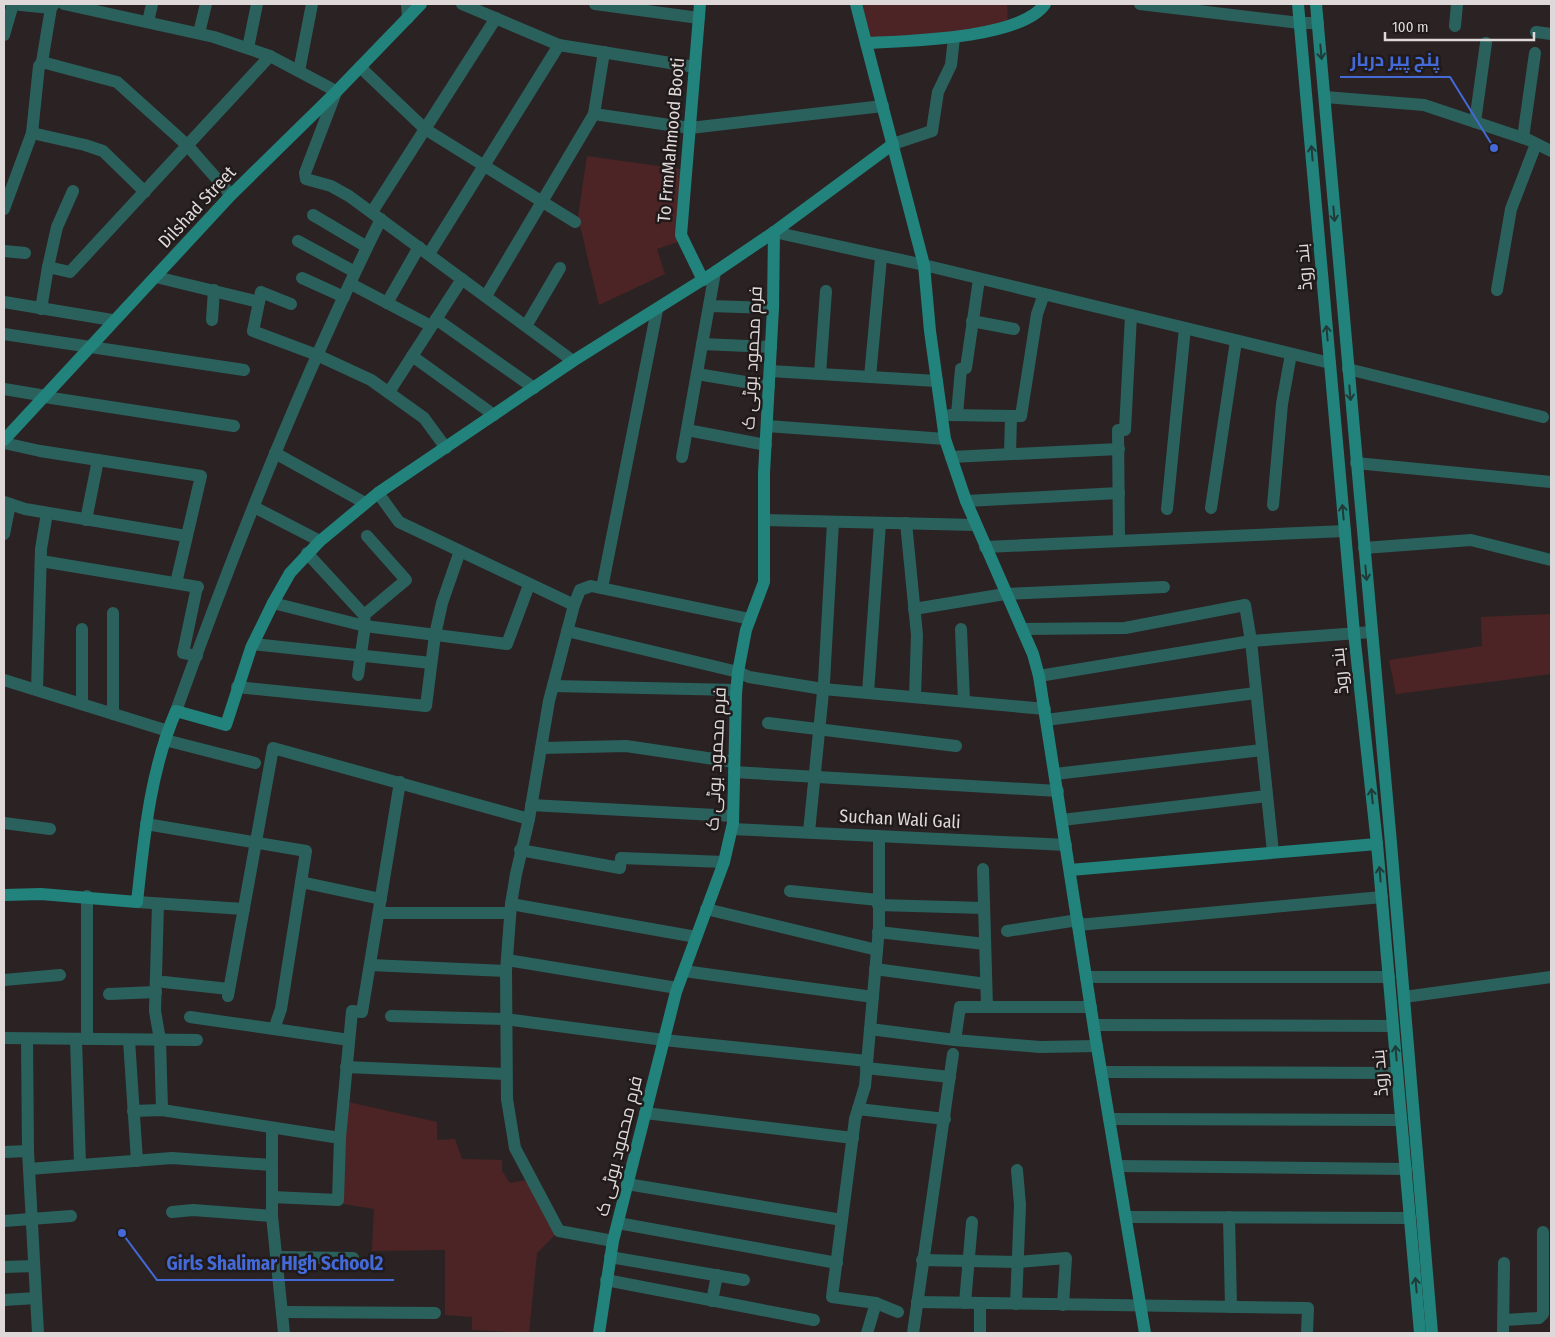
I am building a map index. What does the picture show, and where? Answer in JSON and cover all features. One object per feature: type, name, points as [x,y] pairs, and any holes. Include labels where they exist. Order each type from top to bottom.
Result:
[{"type":"street","points":[[4,35],[13,4],[53,6],[42,62],[38,66],[32,133],[10,179],[4,208]]},
{"type":"street","points":[[64,4],[106,8],[148,22],[248,48],[270,56],[336,92],[304,176],[306,179],[331,186],[349,196],[573,361]]},
{"type":"street","points":[[148,22],[152,4]]},
{"type":"street","points":[[199,34],[206,4]]},
{"type":"street","points":[[248,48],[257,4]]},
{"type":"street","points":[[299,71],[312,4]]},
{"type":"street","points":[[407,4],[408,18]]},
{"type":"street","name":"Dilshad Street","points":[[4,441],[45,397],[87,347],[156,277],[231,194],[336,92],[421,4]]},
{"type":"street","points":[[462,4],[559,45],[695,66]]},
{"type":"street","points":[[595,4],[699,18]]},
{"type":"street","name":"To FrmMahmood Booti","points":[[700,4],[681,235],[703,280]]},
{"type":"street","points":[[856,4],[924,265],[940,415],[945,439],[966,501],[1005,594],[1022,629],[1039,676],[1097,1046],[1145,1333]]},
{"type":"street","points":[[866,43],[954,38],[1001,27],[1039,13],[1045,4]]},
{"type":"street","points":[[1140,4],[1300,23],[1318,23]]},
{"type":"street","name":"بند روڈ","points":[[1298,4],[1354,633],[1382,897],[1420,1333]]},
{"type":"street","name":"بند روڈ","points":[[1316,4],[1432,1333]]},
{"type":"street","points":[[1455,26],[1457,4]]},
{"type":"street","points":[[137,902],[146,824],[166,736],[275,453],[317,355],[367,247],[376,216],[425,129],[496,18]]},
{"type":"street","points":[[1536,32],[1551,34]]},
{"type":"street","points":[[176,711],[226,725],[237,687],[253,644],[290,573],[320,541],[378,493],[573,361],[657,310],[774,232],[892,144],[932,131],[938,92],[951,65],[954,38]]},
{"type":"street","points":[[1474,122],[1486,43]]},
{"type":"street","points":[[387,303],[483,166],[559,45]]},
{"type":"street","points":[[486,296],[594,114],[604,52]]},
{"type":"street","points":[[1523,138],[1535,53]]},
{"type":"street","points":[[48,266],[70,272],[270,56]]},
{"type":"street","points":[[42,62],[117,82],[187,145],[231,194]]},
{"type":"street","points":[[360,67],[425,129],[575,222]]},
{"type":"street","points":[[1324,98],[1424,105],[1523,138],[1551,151]]},
{"type":"street","points":[[594,114],[690,128],[883,106]]},
{"type":"street","points":[[32,133],[103,151],[146,192]]},
{"type":"street","points":[[1498,290],[1511,209],[1536,144]]},
{"type":"street","points":[[41,309],[57,227],[72,191]]},
{"type":"street","points":[[313,214],[367,247]]},
{"type":"street","points":[[774,232],[881,258],[924,265],[1330,363]]},
{"type":"street","name":"فرم محمود بوٹی ک","points":[[599,1333],[613,1240],[664,1040],[678,988],[724,862],[732,830],[738,672],[746,630],[764,582],[766,445],[773,308],[774,232]]},
{"type":"street","points":[[298,241],[387,303],[434,322],[534,388]]},
{"type":"street","points":[[4,251],[25,254]]},
{"type":"street","points":[[870,377],[881,258]]},
{"type":"street","points":[[526,326],[560,268]]},
{"type":"street","points":[[682,457],[715,272]]},
{"type":"street","points":[[156,277],[259,302]]},
{"type":"street","points":[[302,278],[344,297]]},
{"type":"street","points":[[389,392],[462,279]]},
{"type":"street","points":[[957,414],[961,369],[966,368],[979,279]]},
{"type":"street","points":[[212,320],[214,290]]},
{"type":"street","points":[[820,374],[826,291]]},
{"type":"street","points":[[291,304],[261,292],[253,331],[317,355],[371,380],[424,418],[446,448]]},
{"type":"street","points":[[940,415],[1021,416],[1037,314],[1044,294]]},
{"type":"street","points":[[4,302],[112,320]]},
{"type":"street","points":[[709,306],[773,308]]},
{"type":"street","points":[[602,588],[657,310]]},
{"type":"street","points":[[1119,541],[1118,430],[1125,430],[1131,315]]},
{"type":"street","points":[[972,321],[1014,329]]},
{"type":"street","points":[[1167,509],[1185,328]]},
{"type":"street","points":[[4,334],[244,370]]},
{"type":"street","points":[[1211,508],[1236,340]]},
{"type":"street","points":[[702,344],[771,347]]},
{"type":"street","points":[[1274,505],[1282,404],[1291,354]]},
{"type":"street","points":[[412,356],[494,415]]},
{"type":"street","points":[[1348,369],[1543,416]]},
{"type":"street","points":[[770,371],[937,381]]},
{"type":"street","points":[[697,374],[769,386]]},
{"type":"street","points":[[4,389],[234,426]]},
{"type":"street","points":[[1010,454],[1011,416]]},
{"type":"street","points":[[767,426],[945,439]]},
{"type":"street","points":[[687,430],[766,445]]},
{"type":"street","points":[[4,441],[40,451],[201,476],[176,583]]},
{"type":"street","points":[[951,457],[1119,449]]},
{"type":"street","points":[[275,453],[365,503]]},
{"type":"street","points":[[86,520],[98,460]]},
{"type":"street","points":[[1356,463],[1551,482]]},
{"type":"street","points":[[378,493],[399,522],[574,605]]},
{"type":"street","points":[[966,501],[1119,493]]},
{"type":"street","points":[[4,534],[7,503],[47,513],[186,536]]},
{"type":"street","points":[[254,507],[320,541]]},
{"type":"street","points":[[36,690],[41,561],[47,513]]},
{"type":"street","points":[[764,520],[976,525]]},
{"type":"street","points":[[809,832],[823,689],[833,522]]},
{"type":"street","points":[[868,693],[880,523]]},
{"type":"street","points":[[906,524],[917,635],[915,697]]},
{"type":"street","points":[[985,547],[1345,531]]},
{"type":"street","points":[[358,675],[364,621],[406,580],[368,536]]},
{"type":"street","points":[[1364,548],[1471,540],[1551,560]]},
{"type":"street","points":[[237,687],[426,706],[434,635],[442,603],[460,552]]},
{"type":"street","points":[[308,553],[364,621]]},
{"type":"street","points":[[41,561],[198,587],[183,653],[197,656]]},
{"type":"street","points":[[273,603],[434,635],[507,644],[529,585]]},
{"type":"street","points":[[613,1240],[559,1231],[515,1148],[507,1099],[505,1019],[511,909],[520,850],[529,819],[553,686],[574,605],[580,590],[592,586],[750,619]]},
{"type":"street","points":[[914,609],[1005,594],[1164,587]]},
{"type":"street","points":[[1022,629],[1125,628],[1245,605],[1251,641],[1273,852]]},
{"type":"street","points":[[113,714],[114,613]]},
{"type":"street","points":[[960,628],[964,702]]},
{"type":"street","points":[[82,629],[82,704]]},
{"type":"street","points":[[567,631],[738,672],[748,677],[823,689],[964,702],[1046,714],[1256,693]]},
{"type":"street","points":[[1039,676],[1251,641],[1372,632]]},
{"type":"street","points":[[253,644],[431,663]]},
{"type":"street","points":[[4,680],[113,714],[166,736],[255,763]]},
{"type":"street","points":[[553,686],[736,690]]},
{"type":"street","points":[[768,724],[956,746]]},
{"type":"street","points":[[541,748],[626,746],[734,767],[815,776],[1058,791]]},
{"type":"street","points":[[164,982],[228,992],[273,748],[529,819]]},
{"type":"street","points":[[1055,774],[1262,750]]},
{"type":"street","points":[[272,1197],[338,1200],[340,1138],[352,1011],[362,1012],[400,782]]},
{"type":"street","points":[[1062,820],[1267,796]]},
{"type":"street","points":[[531,805],[734,816]]},
{"type":"street","points":[[4,823],[50,829]]},
{"type":"street","points":[[146,824],[306,851],[281,1010],[274,1029]]},
{"type":"street","name":"Suchan Wali Gali","points":[[732,830],[1066,845]]},
{"type":"street","points":[[878,836],[878,932],[865,1086],[853,1138],[832,1297],[876,1303],[898,1312]]},
{"type":"street","points":[[1070,870],[1377,844]]},
{"type":"street","points":[[520,850],[620,868],[621,858],[724,862]]},
{"type":"street","points":[[982,869],[987,1007]]},
{"type":"street","points":[[301,882],[381,899]]},
{"type":"street","points":[[790,891],[878,902],[984,908]]},
{"type":"street","points":[[4,895],[87,896],[158,904],[244,909]]},
{"type":"street","points":[[80,1165],[87,896]]},
{"type":"street","points":[[1007,931],[1078,923],[1382,897]]},
{"type":"street","points":[[158,904],[155,1011],[160,1040],[162,1110]]},
{"type":"street","points":[[379,912],[511,909],[696,938]]},
{"type":"street","points":[[706,909],[877,950]]},
{"type":"street","points":[[878,932],[985,944]]},
{"type":"street","points":[[370,965],[507,965],[678,988]]},
{"type":"street","points":[[875,970],[986,984]]},
{"type":"street","points":[[684,971],[873,997]]},
{"type":"street","points":[[4,980],[60,975]]},
{"type":"street","points":[[1086,976],[1389,977]]},
{"type":"street","points":[[1404,997],[1551,976]]},
{"type":"street","points":[[109,994],[156,992]]},
{"type":"street","points":[[955,1040],[960,1007],[1091,1008]]},
{"type":"street","points":[[391,1016],[505,1019],[867,1064],[950,1077]]},
{"type":"street","points":[[190,1017],[349,1040]]},
{"type":"street","points":[[1094,1025],[1393,1026]]},
{"type":"street","points":[[870,1029],[955,1040],[1040,1047],[1097,1046]]},
{"type":"street","points":[[4,1038],[197,1040]]},
{"type":"street","points":[[28,1039],[28,1151],[38,1333]]},
{"type":"street","points":[[129,1040],[137,1161]]},
{"type":"street","points":[[913,1333],[931,1190],[953,1054]]},
{"type":"street","points":[[346,1067],[506,1074]]},
{"type":"street","points":[[1102,1072],[1397,1073]]},
{"type":"street","points":[[133,1111],[162,1110],[340,1138]]},
{"type":"street","points":[[858,1110],[944,1119]]},
{"type":"street","points":[[645,1113],[853,1138]]},
{"type":"street","points":[[1109,1119],[1402,1120]]},
{"type":"street","points":[[272,1128],[272,1216],[284,1333]]},
{"type":"street","points":[[4,1152],[28,1151]]},
{"type":"street","points":[[29,1169],[172,1158],[271,1165]]},
{"type":"street","points":[[1117,1166],[1406,1169]]},
{"type":"street","points":[[1016,1304],[1020,1205],[1017,1170]]},
{"type":"street","points":[[627,1184],[842,1220]]},
{"type":"street","points":[[172,1212],[193,1210],[272,1216]]},
{"type":"street","points":[[4,1221],[71,1216]]},
{"type":"street","points":[[1126,1217],[1410,1218]]},
{"type":"street","points":[[1229,1217],[1231,1307]]},
{"type":"street","points":[[965,1303],[972,1222]]},
{"type":"street","points":[[618,1223],[837,1263]]},
{"type":"street","points":[[1504,1320],[1539,1318],[1543,1314],[1543,1232]]},
{"type":"street","points":[[276,1257],[353,1258]]},
{"type":"street","points":[[610,1257],[744,1280]]},
{"type":"street","points":[[922,1260],[1018,1262],[1066,1258],[1064,1305]]},
{"type":"street","points":[[1504,1263],[1504,1333]]},
{"type":"street","points":[[4,1267],[34,1266]]},
{"type":"street","points":[[712,1301],[717,1275]]},
{"type":"street","points":[[606,1280],[814,1320]]},
{"type":"street","points":[[4,1300],[36,1298]]},
{"type":"street","points":[[917,1302],[1308,1308],[1307,1333]]},
{"type":"street","points":[[867,1333],[876,1303]]},
{"type":"street","points":[[980,1303],[980,1333]]},
{"type":"street","points":[[282,1312],[436,1313]]},
{"type":"shaded area","points":[[856,4],[1007,4],[1008,25],[866,43]]},
{"type":"shaded area","points":[[587,156],[686,170],[683,240],[657,249],[665,274],[599,305],[578,217]]},
{"type":"shaded area","points":[[1551,614],[1551,674],[1396,694],[1389,660],[1482,646],[1481,617]]},
{"type":"shaded area","points":[[339,1100],[437,1122],[437,1140],[455,1139],[462,1159],[502,1160],[502,1171],[510,1183],[532,1179],[559,1231],[537,1253],[529,1333],[472,1330],[472,1317],[445,1315],[445,1250],[372,1251],[374,1209],[338,1203]]},
{"type":"place","name":"پنج پیر دربار","points":[[1494,148]]},
{"type":"place","name":"Girls Shalimar HIgh School2","points":[[122,1233]]}]
